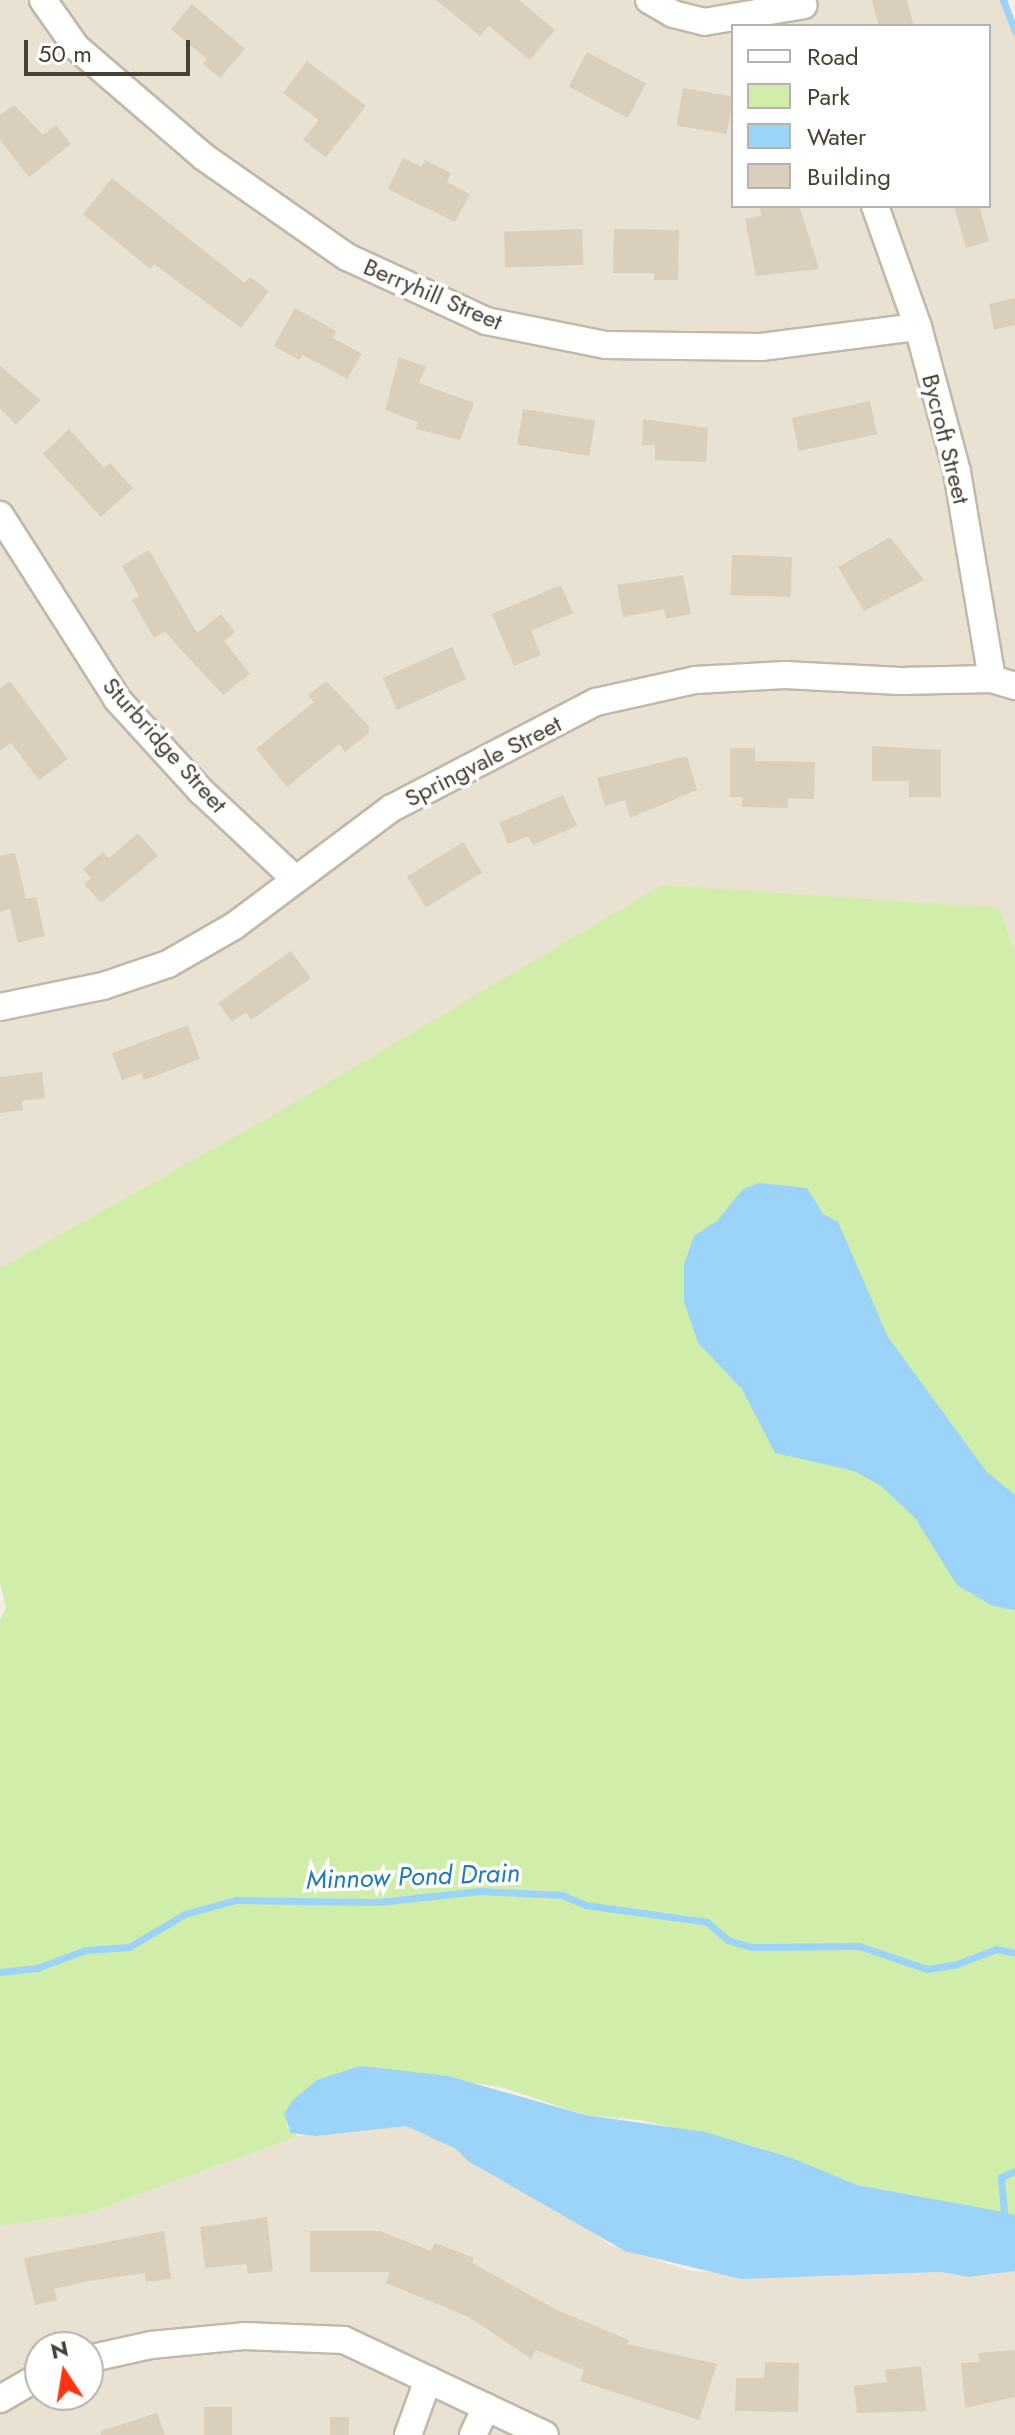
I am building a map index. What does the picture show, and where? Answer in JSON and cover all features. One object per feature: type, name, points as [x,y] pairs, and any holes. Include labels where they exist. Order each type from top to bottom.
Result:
[{"type":"street","name":"Berryhill Street","points":[[43,0],[76,47],[204,157],[347,257],[486,321],[621,346],[761,347],[918,327]]},
{"type":"street","points":[[649,0],[673,14],[704,22],[806,10]]},
{"type":"street","name":"Bycroft Street","points":[[876,208],[918,327],[957,472],[1004,683]]},
{"type":"street","name":"Sturbridge Street","points":[[0,515],[117,699],[201,791],[295,879]]},
{"type":"street","name":"Springvale Street","points":[[0,1007],[103,986],[168,964],[234,926],[392,808],[596,702],[695,680],[770,676],[1004,683]]},
{"type":"street","points":[[104,2355],[151,2345],[244,2336],[344,2340],[545,2435]]},
{"type":"street","points":[[408,2435],[428,2380]]},
{"type":"street","points":[[0,2399],[24,2385]]},
{"type":"street","points":[[473,2435],[486,2407]]},
{"type":"shaded area","points":[[0,0],[1008,0],[1015,27],[1015,953],[1000,908],[273,1115],[0,1268]]},
{"type":"shaded area","points":[[370,2126],[406,2126],[456,2149],[468,2161],[571,2217],[610,2245],[691,2271],[809,2277],[941,2272],[968,2277],[1015,2271],[1015,2435],[0,2435],[0,2226],[88,2213],[298,2136]]},
{"type":"green space","points":[[662,885],[1000,908],[1015,953],[1015,2215],[858,2185],[750,2145],[640,2120],[585,2115],[501,2087],[360,2066],[286,2109],[287,2127],[298,2136],[88,2213],[0,2226],[0,1620],[6,1607],[0,1582],[0,1268],[273,1115]]},
{"type":"water","points":[[759,1183],[807,1188],[823,1214],[838,1222],[888,1337],[986,1471],[1015,1495],[1015,1610],[993,1606],[957,1585],[915,1518],[881,1486],[854,1471],[775,1453],[742,1389],[698,1343],[684,1302],[684,1264],[694,1236],[718,1220],[743,1189]]},
{"type":"water","points":[[360,2066],[448,2076],[585,2115],[705,2132],[792,2158],[857,2185],[1015,2215],[1015,2271],[968,2277],[941,2272],[741,2279],[625,2251],[468,2161],[456,2149],[406,2126],[316,2136],[291,2133],[284,2114],[292,2101],[317,2080]]},
{"type":"building","points":[[436,0],[519,0],[555,30],[530,60],[489,26],[480,36]]},
{"type":"building","points":[[872,0],[907,0],[913,24],[878,24]]},
{"type":"building","points":[[192,4],[245,49],[220,78],[203,64],[207,59],[171,29]]},
{"type":"building","points":[[587,52],[646,83],[628,118],[569,86]]},
{"type":"building","points":[[307,61],[366,106],[326,157],[303,140],[319,120],[283,93]]},
{"type":"building","points":[[683,88],[731,96],[727,134],[676,125]]},
{"type":"building","points":[[14,105],[43,135],[56,125],[71,144],[29,177],[0,140],[0,115]]},
{"type":"building","points":[[403,158],[422,167],[425,160],[451,173],[447,182],[470,194],[455,222],[388,189]]},
{"type":"building","points":[[112,178],[245,283],[250,277],[269,291],[241,328],[154,264],[150,269],[83,214]]},
{"type":"building","points":[[760,208],[800,208],[819,269],[756,276],[745,219],[761,216]]},
{"type":"building","points":[[955,208],[980,208],[989,241],[966,248]]},
{"type":"building","points":[[582,229],[583,265],[505,268],[504,232]]},
{"type":"building","points":[[614,229],[679,230],[678,280],[654,280],[654,273],[613,273]]},
{"type":"building","points":[[1015,298],[1015,325],[994,330],[989,304]]},
{"type":"building","points":[[295,308],[336,331],[333,338],[362,354],[347,379],[303,355],[299,360],[274,346]]},
{"type":"building","points":[[399,357],[426,367],[419,383],[474,403],[460,440],[416,429],[418,422],[385,410]]},
{"type":"building","points":[[0,366],[41,400],[16,425],[0,408]]},
{"type":"building","points":[[870,401],[877,434],[799,451],[792,418]]},
{"type":"building","points":[[523,409],[595,420],[589,456],[517,445]]},
{"type":"building","points":[[643,419],[708,428],[706,462],[655,460],[655,445],[642,445]]},
{"type":"building","points":[[69,429],[104,468],[110,463],[133,488],[101,517],[43,454]]},
{"type":"building","points":[[890,537],[924,580],[864,611],[838,567]]},
{"type":"building","points":[[149,550],[197,633],[221,614],[235,632],[224,641],[250,674],[223,695],[165,632],[154,638],[132,600],[139,596],[122,566]]},
{"type":"building","points":[[732,555],[792,557],[791,597],[731,595]]},
{"type":"building","points":[[683,575],[691,614],[666,619],[664,609],[623,617],[617,585]]},
{"type":"building","points":[[561,585],[573,613],[531,631],[541,655],[514,666],[492,614]]},
{"type":"building","points":[[452,647],[466,679],[397,710],[383,678]]},
{"type":"building","points":[[10,681],[68,759],[39,780],[11,743],[0,751],[0,688]]},
{"type":"building","points":[[326,681],[369,726],[369,733],[345,752],[339,744],[287,787],[256,749],[314,702],[308,695]]},
{"type":"building","points":[[872,746],[941,750],[941,797],[909,797],[909,781],[872,781]]},
{"type":"building","points":[[730,748],[755,748],[755,761],[815,762],[814,799],[788,798],[788,808],[742,807],[742,797],[730,797]]},
{"type":"building","points":[[687,756],[697,790],[630,818],[625,800],[605,806],[597,778]]},
{"type":"building","points":[[563,795],[577,826],[533,845],[528,836],[508,844],[499,823]]},
{"type":"building","points":[[138,833],[158,856],[101,903],[84,884],[91,878],[83,869],[103,852],[109,858]]},
{"type":"building","points":[[463,842],[482,873],[426,908],[407,877]]},
{"type":"building","points":[[15,853],[26,899],[36,897],[45,936],[18,943],[10,909],[0,912],[0,856]]},
{"type":"building","points":[[291,951],[311,978],[251,1020],[246,1012],[232,1022],[218,1003]]},
{"type":"building","points":[[188,1025],[200,1059],[144,1080],[141,1073],[122,1080],[112,1053]]},
{"type":"building","points":[[42,1072],[45,1098],[22,1101],[23,1110],[0,1113],[0,1077]]},
{"type":"building","points":[[267,2217],[273,2271],[248,2274],[246,2264],[205,2268],[200,2227]]},
{"type":"building","points":[[164,2231],[171,2279],[146,2282],[145,2273],[89,2281],[54,2289],[57,2300],[35,2305],[24,2258]]},
{"type":"building","points":[[310,2231],[380,2231],[431,2251],[435,2243],[474,2258],[472,2263],[557,2310],[629,2340],[628,2344],[717,2364],[699,2420],[580,2381],[584,2370],[536,2350],[531,2359],[469,2317],[386,2283],[390,2272],[310,2272]]},
{"type":"building","points":[[1015,2350],[1015,2397],[965,2408],[961,2363],[979,2362],[978,2353]]},
{"type":"building","points":[[765,2362],[799,2363],[798,2412],[735,2411],[736,2378],[764,2378]]},
{"type":"building","points":[[921,2366],[926,2411],[857,2413],[854,2386],[887,2382],[885,2370]]},
{"type":"building","points":[[204,2407],[232,2407],[232,2435],[204,2435]]},
{"type":"building","points":[[157,2413],[165,2435],[101,2435],[101,2431]]},
{"type":"building","points":[[330,2417],[349,2417],[349,2435],[330,2435]]},
{"type":"waterway","points":[[1003,0],[1015,32]]},
{"type":"waterway","name":"Minnow Pond Drain","points":[[0,1972],[37,1968],[86,1950],[129,1947],[185,1914],[236,1900],[377,1902],[480,1891],[562,1895],[585,1905],[707,1922],[728,1940],[751,1947],[859,1946],[927,1969],[957,1964],[996,1949],[1015,1953]]},
{"type":"waterway","points":[[1004,2212],[1001,2177],[1015,2171]]}]
